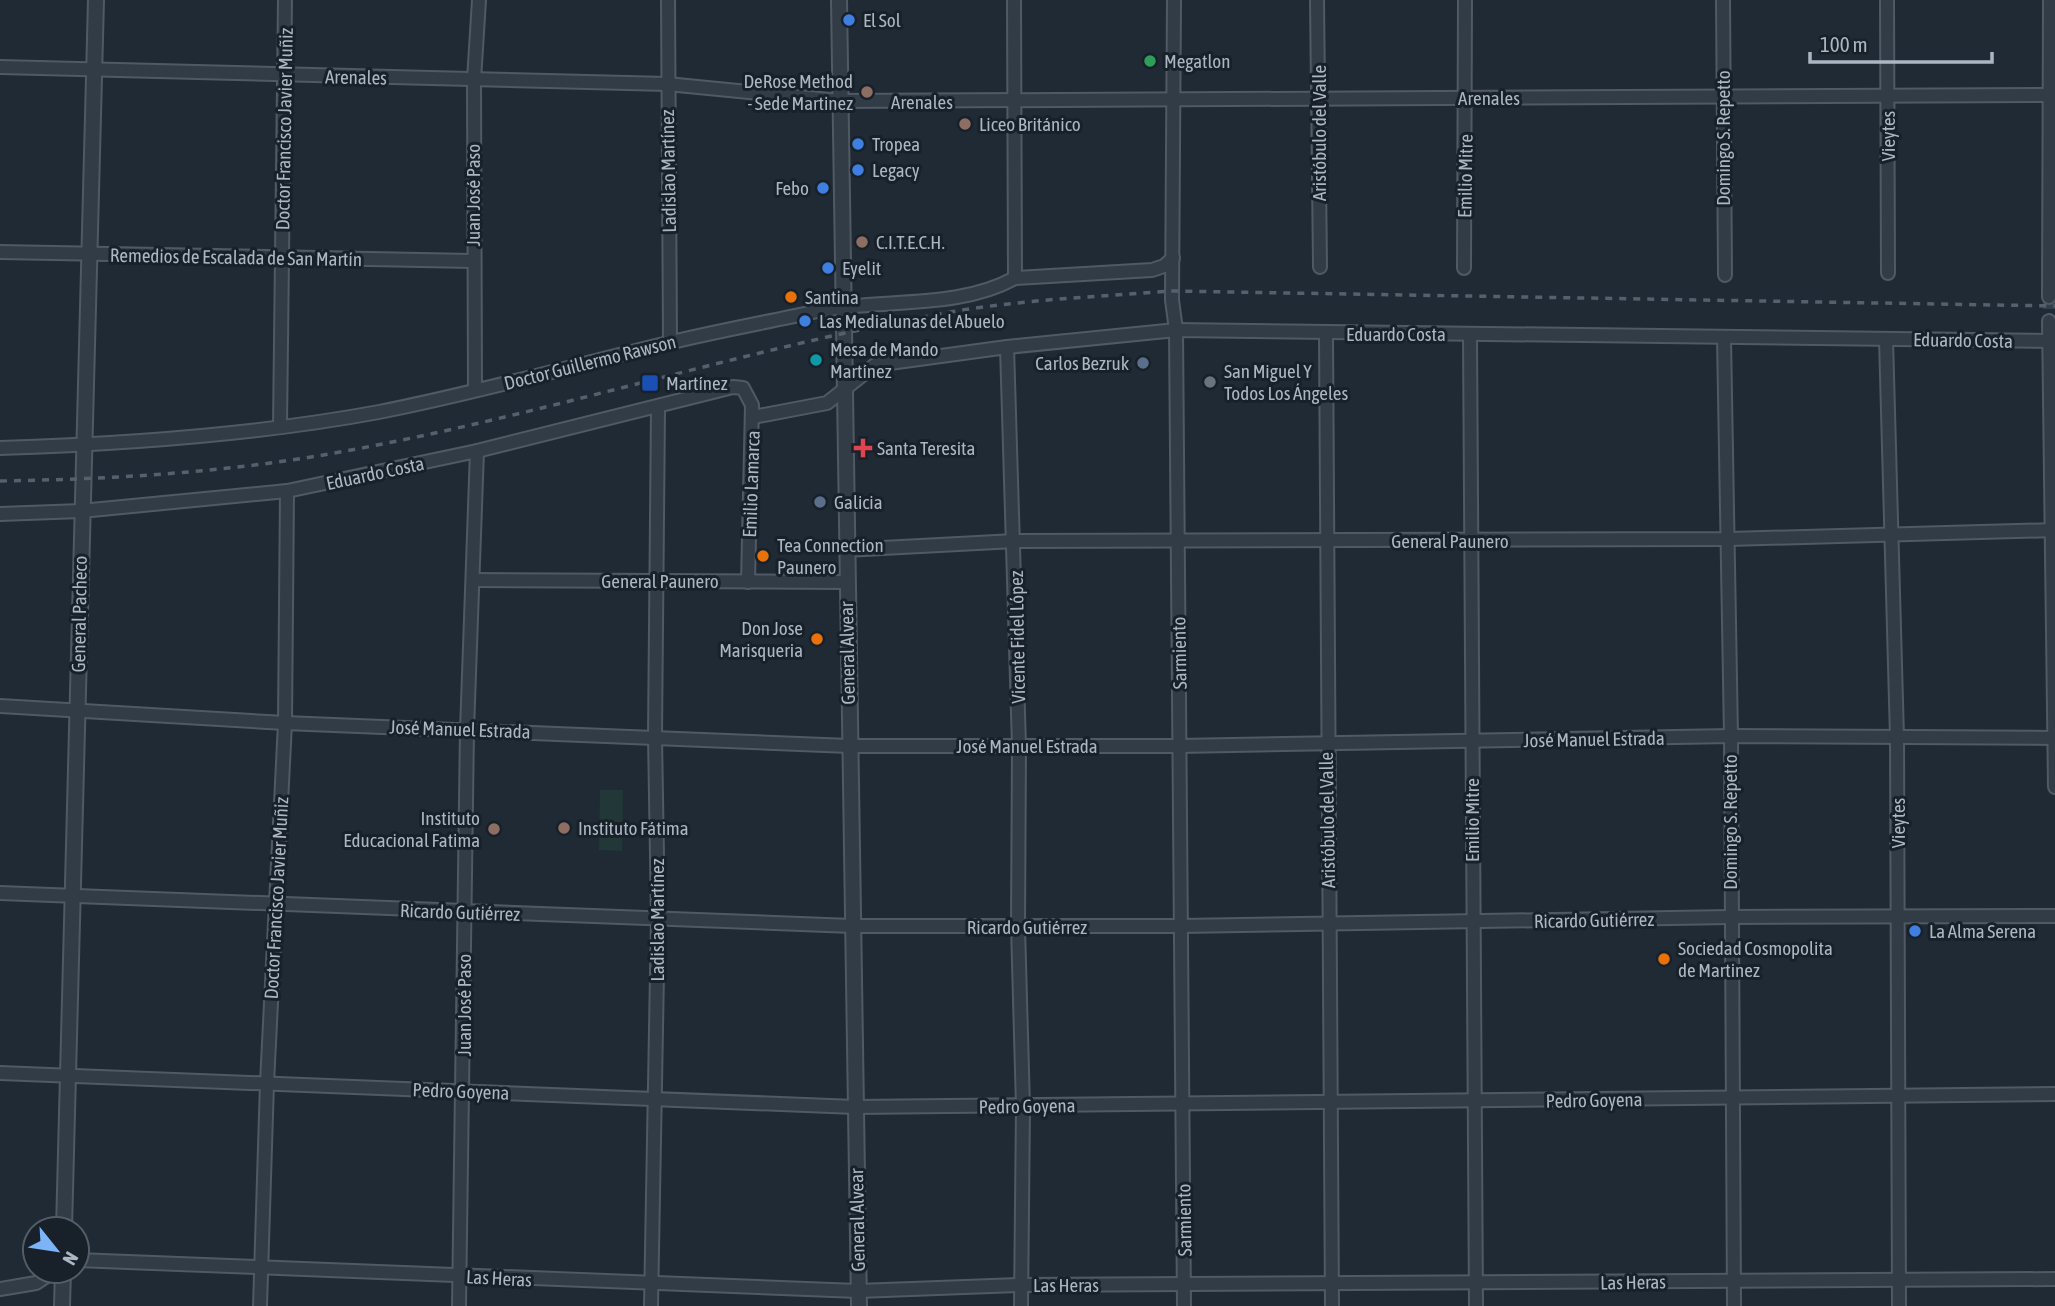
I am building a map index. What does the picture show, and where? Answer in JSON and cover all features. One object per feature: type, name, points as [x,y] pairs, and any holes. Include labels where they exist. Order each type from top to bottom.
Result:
[{"type":"street","name":"General Pacheco","points":[[64,1215],[78,713],[82,446],[96,0]]},
{"type":"street","name":"Doctor Francisco Javier Muñiz","points":[[280,427],[285,0]]},
{"type":"street","name":"Juan José Paso","points":[[475,390],[474,80],[479,0]]},
{"type":"street","name":"Ladislao Martínez","points":[[668,0],[670,342]]},
{"type":"street","name":"General Alvear","points":[[839,0],[845,550],[859,1306]]},
{"type":"street","points":[[1014,0],[1015,278]]},
{"type":"street","name":"Sarmiento","points":[[1174,0],[1172,300],[1176,330],[1184,1306]]},
{"type":"street","name":"Aristóbulo del Valle","points":[[1317,0],[1320,267]]},
{"type":"street","name":"Emilio Mitre","points":[[1464,268],[1465,0]]},
{"type":"street","name":"Domingo S. Repetto","points":[[1723,0],[1725,275]]},
{"type":"street","name":"Vieytes","points":[[1887,0],[1888,273]]},
{"type":"street","points":[[2049,297],[2052,95],[2050,0]]},
{"type":"street","name":"Arenales","points":[[0,67],[667,84],[841,101],[1014,103],[2052,95]]},
{"type":"street","name":"Remedios de Escalada de San Martín","points":[[0,252],[473,261]]},
{"type":"street","name":"Doctor Guillermo Rawson","points":[[0,448],[82,446],[280,427],[379,412],[670,342],[844,306],[958,296],[995,288],[1015,278],[1152,270],[1164,266],[1172,258]]},
{"type":"street","points":[[2049,321],[2052,341],[2055,786]]},
{"type":"street","name":"Eduardo Costa","points":[[753,417],[827,403],[875,365],[1007,347],[1176,330],[1326,334],[2052,341]]},
{"type":"street","name":"Aristóbulo del Valle","points":[[1326,334],[1325,541],[1332,1306]]},
{"type":"street","name":"Emilio Mitre","points":[[1470,335],[1476,1306]]},
{"type":"street","name":"Domingo S. Repetto","points":[[1724,338],[1729,539],[1734,1306]]},
{"type":"street","name":"Vieytes","points":[[1886,340],[1897,737],[1899,1306]]},
{"type":"street","name":"Vicente Fidel López","points":[[1007,347],[1015,541],[1019,747],[1018,927],[1023,1107],[1021,1306]]},
{"type":"street","name":"Eduardo Costa","points":[[0,514],[81,511],[287,491],[477,452],[658,408],[723,389],[743,388]]},
{"type":"street","name":"Emilio Lamarca","points":[[743,388],[752,404],[753,417],[748,582]]},
{"type":"street","name":"Ladislao Martínez","points":[[651,1306],[659,918],[655,736],[658,408]]},
{"type":"street","name":"Juan José Paso","points":[[459,1306],[467,730],[475,580],[477,452]]},
{"type":"street","name":"Doctor Francisco Javier Muñiz","points":[[260,1306],[267,1083],[285,723],[287,491]]},
{"type":"street","name":"General Paunero","points":[[845,550],[1015,541],[1178,539],[1470,542],[1893,536],[2053,530]]},
{"type":"street","name":"General Paunero","points":[[475,580],[846,582]]},
{"type":"street","name":"José Manuel Estrada","points":[[0,706],[78,713],[285,723],[849,746],[1180,746],[1731,736],[2055,738]]},
{"type":"street","name":"Ricardo Gutiérrez","points":[[0,893],[852,926],[1181,926],[1730,917],[2055,916]]},
{"type":"street","name":"Pedro Goyena","points":[[0,1073],[855,1107],[1732,1097],[1899,1098],[2055,1094]]},
{"type":"street","name":"Las Heras","points":[[91,1260],[858,1291],[1021,1285],[2055,1279]]},
{"type":"street","points":[[0,1289],[24,1285]]},
{"type":"street","points":[[62,1306],[63,1285]]},
{"type":"green space","points":[[600,790],[623,790],[622,851],[599,850]]},
{"type":"tunnel","points":[[2049,297],[2049,321]]},
{"type":"railway","points":[[0,481],[176,473],[307,458],[497,419],[861,330],[963,310],[1052,300],[1172,291],[2055,306]]},
{"type":"place","name":"El Sol","points":[[849,20]]},
{"type":"place","name":"Megatlon","points":[[1150,61]]},
{"type":"place","name":"DeRose Method - Sede Martinez","points":[[867,92]]},
{"type":"place","name":"Liceo Británico","points":[[965,124]]},
{"type":"place","name":"Tropea","points":[[858,144]]},
{"type":"place","name":"Legacy","points":[[858,170]]},
{"type":"place","name":"Febo","points":[[823,188]]},
{"type":"place","name":"C.I.T.E.C.H.","points":[[862,242]]},
{"type":"place","name":"Eyelit","points":[[828,268]]},
{"type":"place","name":"Santina","points":[[791,297]]},
{"type":"place","name":"Las Medialunas del Abuelo","points":[[805,321]]},
{"type":"place","name":"Mesa de Mando Martínez","points":[[816,360]]},
{"type":"place","name":"Carlos Bezruk","points":[[1143,363]]},
{"type":"place","name":"San Miguel Y Todos Los Ángeles","points":[[1210,382]]},
{"type":"place","name":"Martínez","points":[[650,383]]},
{"type":"place","name":"Santa Teresita","points":[[863,448]]},
{"type":"place","name":"Galicia","points":[[820,502]]},
{"type":"place","name":"Tea Connection Paunero","points":[[763,556]]},
{"type":"place","name":"Don Jose Marisqueria","points":[[817,639]]},
{"type":"place","name":"Instituto Fátima","points":[[564,828]]},
{"type":"place","name":"Instituto Educacional Fatima","points":[[494,829]]},
{"type":"place","name":"La Alma Serena","points":[[1915,931]]},
{"type":"place","name":"Sociedad Cosmopolita de Martinez","points":[[1664,959]]}]
